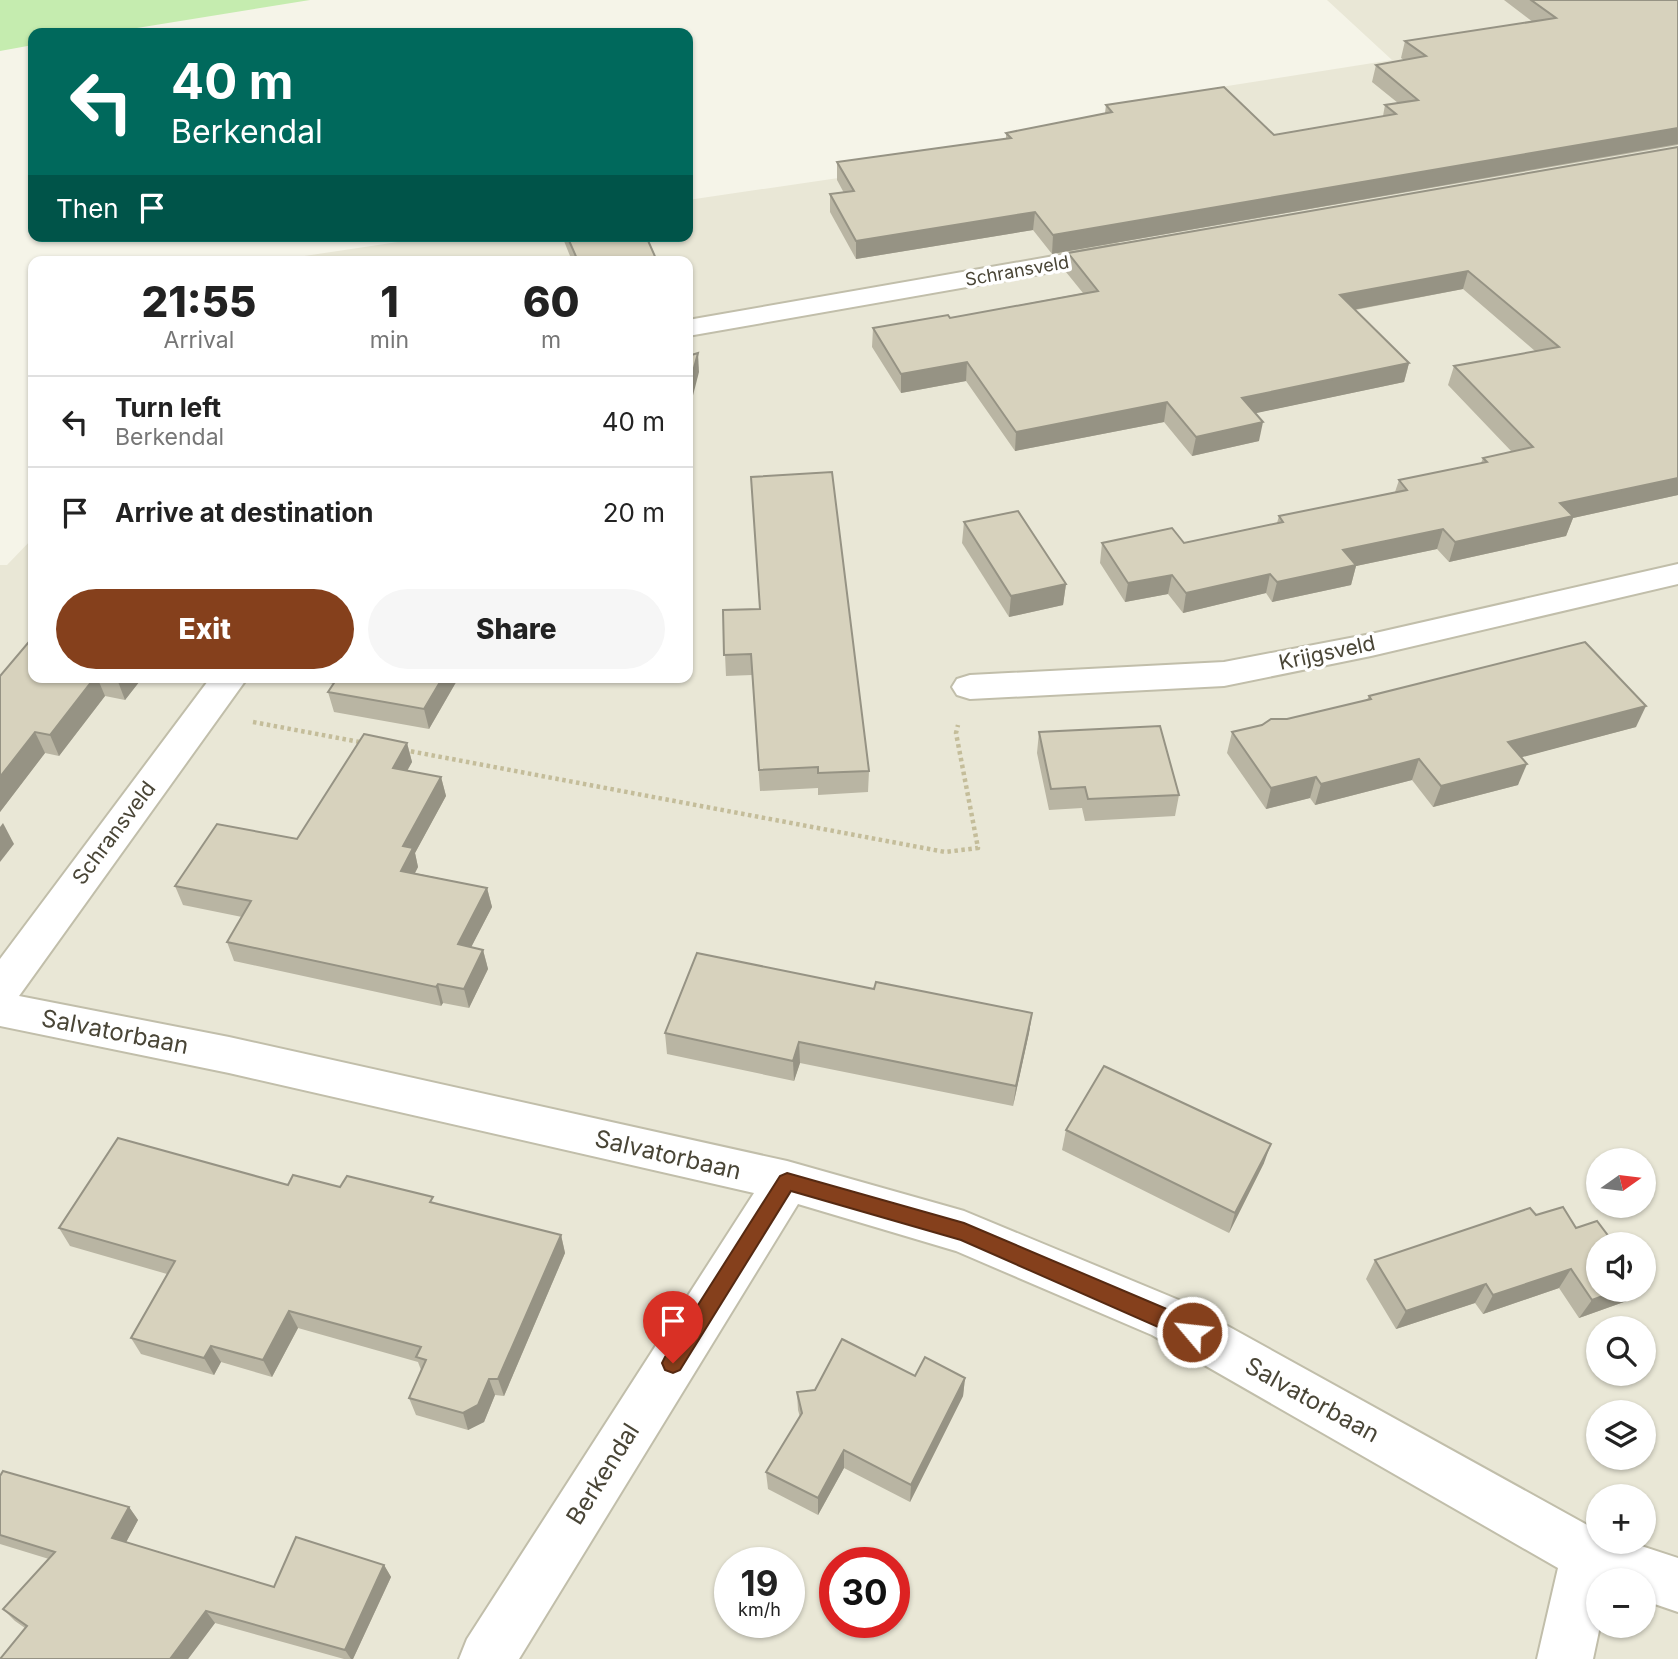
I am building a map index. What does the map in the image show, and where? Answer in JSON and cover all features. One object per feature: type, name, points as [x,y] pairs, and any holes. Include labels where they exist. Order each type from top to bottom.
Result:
[{"type":"street","name":"Schransveld","points":[[693,327],[1143,248]]},
{"type":"street","name":"Krijgsveld","points":[[970,687],[1224,674],[1371,645],[1678,574]]},
{"type":"street","name":"Schransveld","points":[[0,990],[226,683]]},
{"type":"street","name":"Salvatorbaan","points":[[0,1009],[229,1055],[787,1181],[964,1232],[1169,1320],[1588,1555],[1678,1585]]},
{"type":"street","name":"Berkendal","points":[[487,1659],[787,1181]]},
{"type":"street","points":[[1565,1659],[1588,1555]]},
{"type":"path","points":[[396,749],[945,852],[978,848],[956,733],[970,687]]},
{"type":"path","points":[[204,712],[369,744]]},
{"type":"shaded area","points":[[1327,0],[1678,0],[1678,1659],[0,1659],[0,565],[7,565],[28,543],[28,683],[693,683],[693,256],[304,256],[398,242],[693,242],[693,199],[954,161],[1176,94],[1392,60]]},
{"type":"green space","points":[[0,0],[310,0],[137,28],[28,28],[28,46],[0,51]]},
{"type":"building","points":[[1531,0],[1678,0],[1678,128],[1053,235],[1035,212],[856,241],[830,194],[854,191],[837,162],[1011,138],[1006,133],[1112,112],[1106,105],[1224,87],[1274,135],[1396,114],[1385,105],[1418,100],[1376,65],[1426,56],[1405,41],[1556,18]]},
{"type":"building","points":[[1678,147],[1678,478],[1560,503],[1573,516],[1455,542],[1443,529],[1343,550],[1356,565],[1277,582],[1270,574],[1186,593],[1172,575],[1128,583],[1102,543],[1172,528],[1184,543],[1283,522],[1279,516],[1407,490],[1399,480],[1487,462],[1483,458],[1533,447],[1454,366],[1559,347],[1468,271],[1340,295],[1409,363],[1242,398],[1263,422],[1196,437],[1167,402],[1016,432],[967,362],[901,374],[873,328],[948,315],[950,318],[1098,291],[1068,253]]},
{"type":"building","points":[[570,242],[649,242],[655,256],[576,256]]},
{"type":"building","points":[[698,353],[693,372],[693,354]]},
{"type":"building","points":[[832,472],[869,771],[818,773],[818,767],[759,770],[751,654],[724,655],[723,610],[760,609],[751,477]]},
{"type":"building","points":[[1018,511],[1066,584],[1011,596],[964,522]]},
{"type":"building","points":[[1585,642],[1646,706],[1508,742],[1527,764],[1441,786],[1419,759],[1321,784],[1316,777],[1271,788],[1232,732],[1262,725],[1271,719],[1287,719],[1371,699],[1369,696]]},
{"type":"building","points":[[28,643],[28,683],[90,683],[50,735],[35,732],[0,777],[0,676]]},
{"type":"building","points":[[334,683],[439,683],[424,709],[328,692]]},
{"type":"building","points":[[1160,726],[1179,795],[1088,799],[1085,787],[1051,789],[1039,732]]},
{"type":"building","points":[[364,734],[407,743],[393,768],[441,777],[403,846],[413,848],[401,871],[487,888],[458,944],[483,950],[464,989],[438,984],[436,987],[227,942],[251,901],[175,886],[217,824],[297,839]]},
{"type":"building","points":[[697,953],[874,989],[876,982],[1032,1013],[1016,1086],[799,1042],[793,1061],[665,1033]]},
{"type":"building","points":[[1104,1066],[1271,1144],[1235,1213],[1066,1130]]},
{"type":"building","points":[[118,1138],[288,1185],[293,1175],[340,1187],[347,1176],[433,1197],[430,1202],[561,1235],[498,1379],[489,1379],[478,1405],[463,1413],[409,1398],[426,1360],[416,1357],[421,1347],[289,1311],[263,1360],[211,1346],[204,1358],[131,1338],[175,1261],[59,1228]]},
{"type":"building","points":[[1563,1207],[1576,1228],[1597,1221],[1605,1232],[1586,1232],[1586,1291],[1571,1269],[1493,1295],[1486,1284],[1406,1311],[1375,1260],[1530,1208],[1536,1215]]},
{"type":"building","points":[[842,1339],[915,1376],[925,1357],[965,1378],[911,1485],[844,1450],[818,1498],[766,1472],[802,1413],[797,1392],[815,1390]]},
{"type":"building","points":[[3,1471],[129,1507],[112,1538],[274,1587],[296,1537],[384,1565],[345,1650],[206,1611],[170,1659],[0,1659],[27,1626],[3,1609],[55,1552],[0,1535],[0,1476]]},
{"type":"route","points":[[673,1363],[787,1181],[964,1232],[1192,1332]]}]
